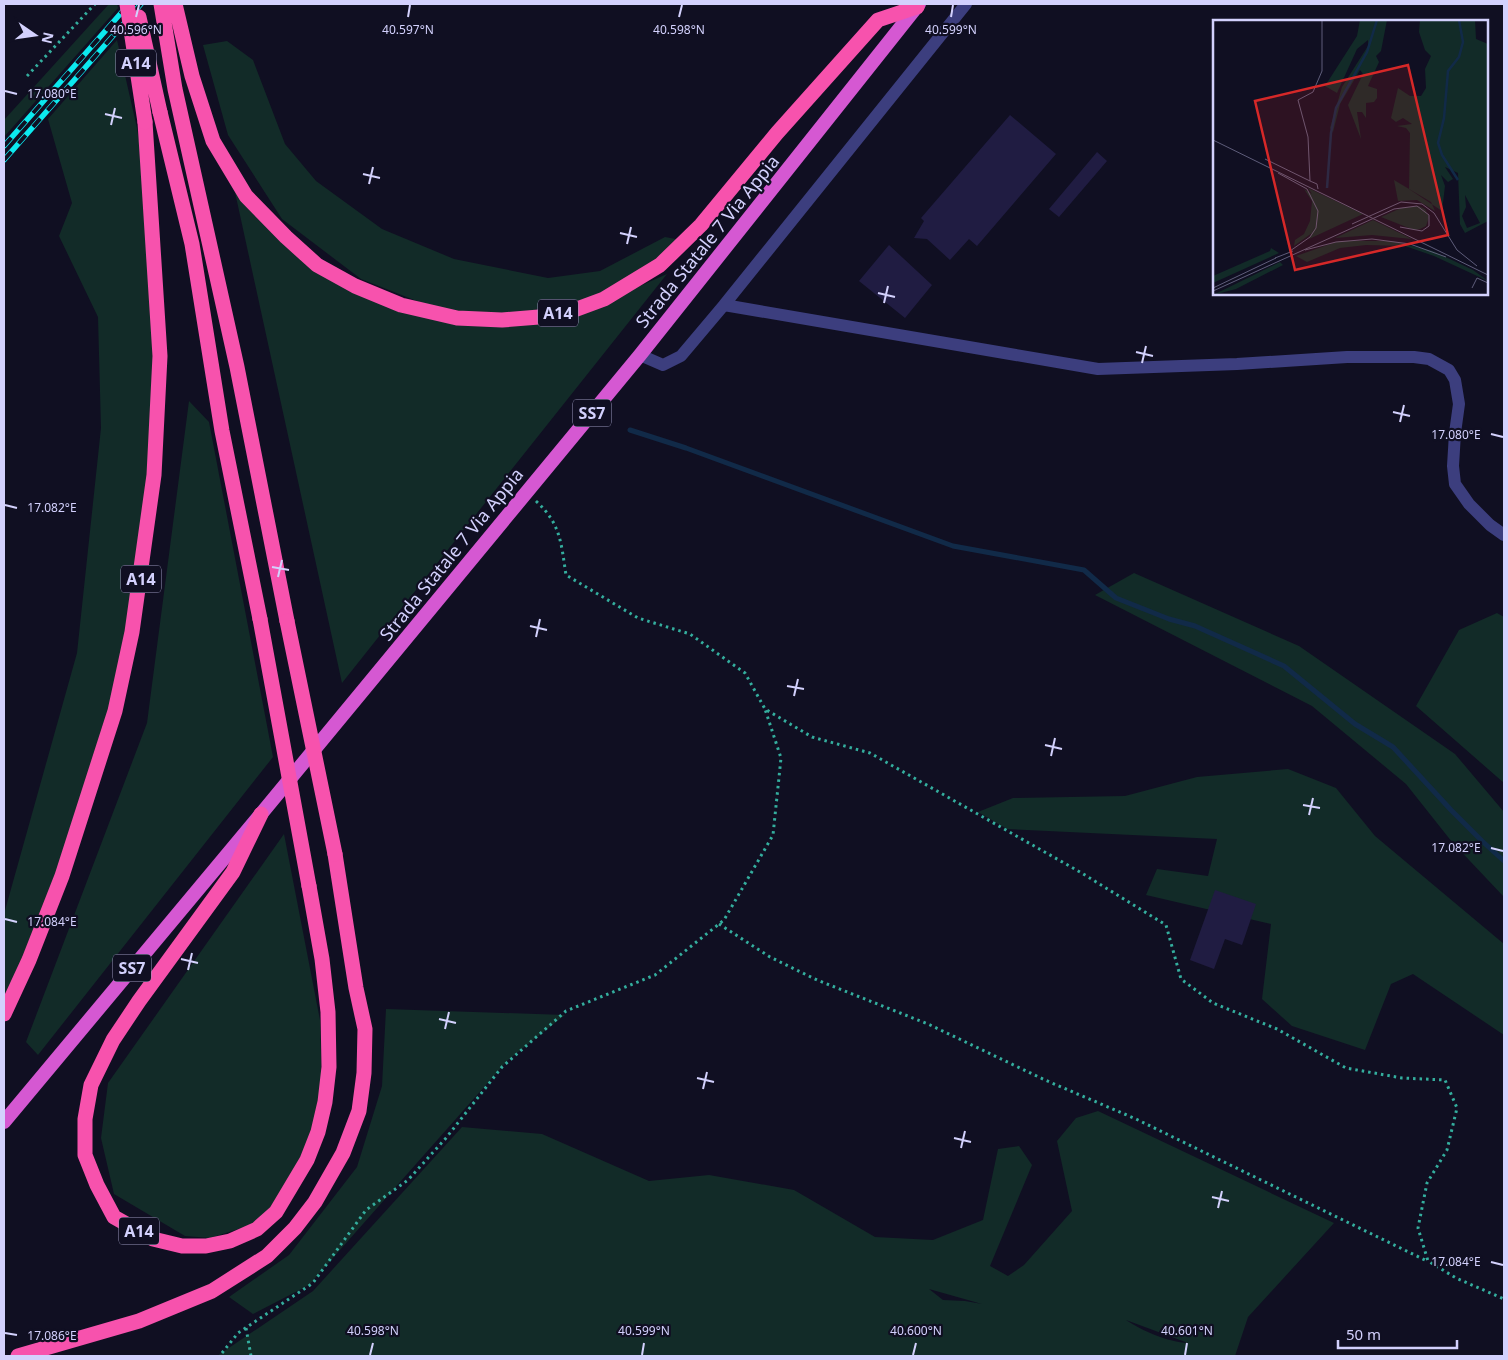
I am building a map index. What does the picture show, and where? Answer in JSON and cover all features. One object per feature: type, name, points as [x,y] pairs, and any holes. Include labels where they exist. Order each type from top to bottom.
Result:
[{"type":"highway","name":"A14","points":[[4,1014],[29,960],[62,876],[115,711],[132,632],[154,475],[160,356],[145,122],[127,4]]},
{"type":"highway","name":"A14","points":[[136,4],[192,244],[222,430],[260,619],[322,959],[328,1012],[329,1067],[325,1102],[318,1132],[307,1160],[276,1212],[256,1229],[230,1241],[206,1246],[182,1246],[153,1239],[114,1217],[97,1185],[85,1155],[86,1119],[91,1084],[113,1040],[139,1001],[233,872],[261,814]]},
{"type":"highway","name":"A14","points":[[18,1356],[139,1321],[212,1291],[267,1256],[295,1228],[315,1202],[343,1153],[359,1111],[364,1073],[365,1029],[350,953],[335,854],[237,367],[175,89],[161,4]]},
{"type":"highway","name":"A14","points":[[175,4],[192,76],[214,141],[246,196],[286,237],[317,265],[355,286],[401,305],[457,318],[502,320],[539,317],[604,299],[660,265],[701,225],[778,133],[878,20],[918,5]]},
{"type":"highway","name":"Strada Statale 7 Via Appia","points":[[4,1122],[640,355],[918,5]]},
{"type":"street","points":[[640,355],[662,365],[681,356],[966,4]]},
{"type":"street","points":[[724,304],[1098,369],[1347,357],[1414,356],[1429,359],[1449,370],[1455,380],[1459,404],[1453,466],[1455,484],[1469,504],[1490,525],[1504,535]]},
{"type":"path","points":[[27,76],[95,4]]},
{"type":"path","points":[[222,1353],[238,1333],[313,1283],[366,1210],[408,1180],[446,1138],[502,1067],[566,1011],[655,975],[724,920],[773,835],[781,758],[765,708],[745,673],[690,634],[638,618],[566,575],[560,534],[548,511],[526,491]]},
{"type":"path","points":[[765,708],[812,737],[870,753],[1080,872],[1166,926],[1181,979],[1213,1003],[1277,1029],[1346,1068],[1402,1078],[1445,1080],[1456,1108],[1447,1150],[1427,1183],[1418,1228],[1428,1261]]},
{"type":"path","points":[[719,924],[770,957],[817,980],[928,1024],[1045,1080],[1144,1123],[1428,1261],[1456,1278],[1504,1299]]},
{"type":"path","points":[[246,1328],[252,1356]]},
{"type":"green space","points":[[109,4],[117,4],[118,8],[4,137],[4,120]]},
{"type":"green space","points":[[117,40],[137,128],[154,239],[159,434],[116,705],[60,881],[4,1012],[4,914],[77,653],[101,428],[98,317],[59,236],[72,203],[48,119]]},
{"type":"green space","points":[[227,41],[253,60],[285,144],[316,181],[382,229],[454,259],[548,278],[600,271],[665,237],[686,241],[602,299],[497,317],[432,307],[361,279],[282,219],[228,135],[203,45]]},
{"type":"green space","points":[[233,183],[329,272],[460,324],[565,319],[667,274],[342,683]]},
{"type":"green space","points":[[189,401],[209,422],[273,757],[38,1055],[26,1042],[147,723]]},
{"type":"green space","points":[[1134,573],[1299,646],[1455,754],[1504,812],[1504,897],[1452,842],[1406,784],[1312,706],[1095,595]]},
{"type":"green space","points":[[1497,613],[1504,617],[1504,783],[1416,706],[1459,630]]},
{"type":"green space","points":[[1288,769],[1336,788],[1375,836],[1504,944],[1504,1035],[1413,974],[1391,984],[1365,1050],[1292,1026],[1262,999],[1271,924],[1146,895],[1157,869],[1208,876],[1217,839],[1007,829],[978,812],[1013,798],[1125,796],[1197,777]]},
{"type":"green space","points":[[284,834],[320,1020],[322,1088],[301,1177],[264,1221],[210,1238],[185,1236],[114,1194],[101,1138],[108,1083]]},
{"type":"green space","points":[[386,1009],[565,1015],[508,1060],[309,1285],[253,1314],[229,1297],[289,1255],[357,1167],[382,1086]]},
{"type":"green space","points":[[1098,1111],[1334,1223],[1248,1317],[1235,1356],[217,1356],[313,1291],[462,1127],[542,1134],[649,1181],[709,1175],[794,1190],[875,1237],[933,1240],[983,1220],[998,1149],[1019,1146],[1032,1165],[990,1266],[1008,1276],[1024,1265],[1072,1211],[1057,1141],[1076,1118]],"holes":[[[929,1289],[982,1304],[943,1300]],[[1126,1320],[1188,1343],[1172,1341]]]},
{"type":"building","points":[[1010,115],[1056,154],[977,246],[969,239],[950,260],[927,239],[914,238],[924,221],[921,218]]},
{"type":"building","points":[[1097,152],[1107,161],[1059,217],[1049,209]]},
{"type":"building","points":[[889,245],[932,285],[905,318],[859,281]]},
{"type":"building","points":[[1215,890],[1256,904],[1242,945],[1225,939],[1214,969],[1190,960]]},
{"type":"waterway","points":[[630,430],[686,448],[953,546],[1084,570],[1116,598],[1169,619],[1195,626],[1284,666],[1355,724],[1393,747],[1451,810],[1504,861]]},
{"type":"railway","points":[[4,146],[129,4]]},
{"type":"railway","points":[[4,160],[141,4]]}]
